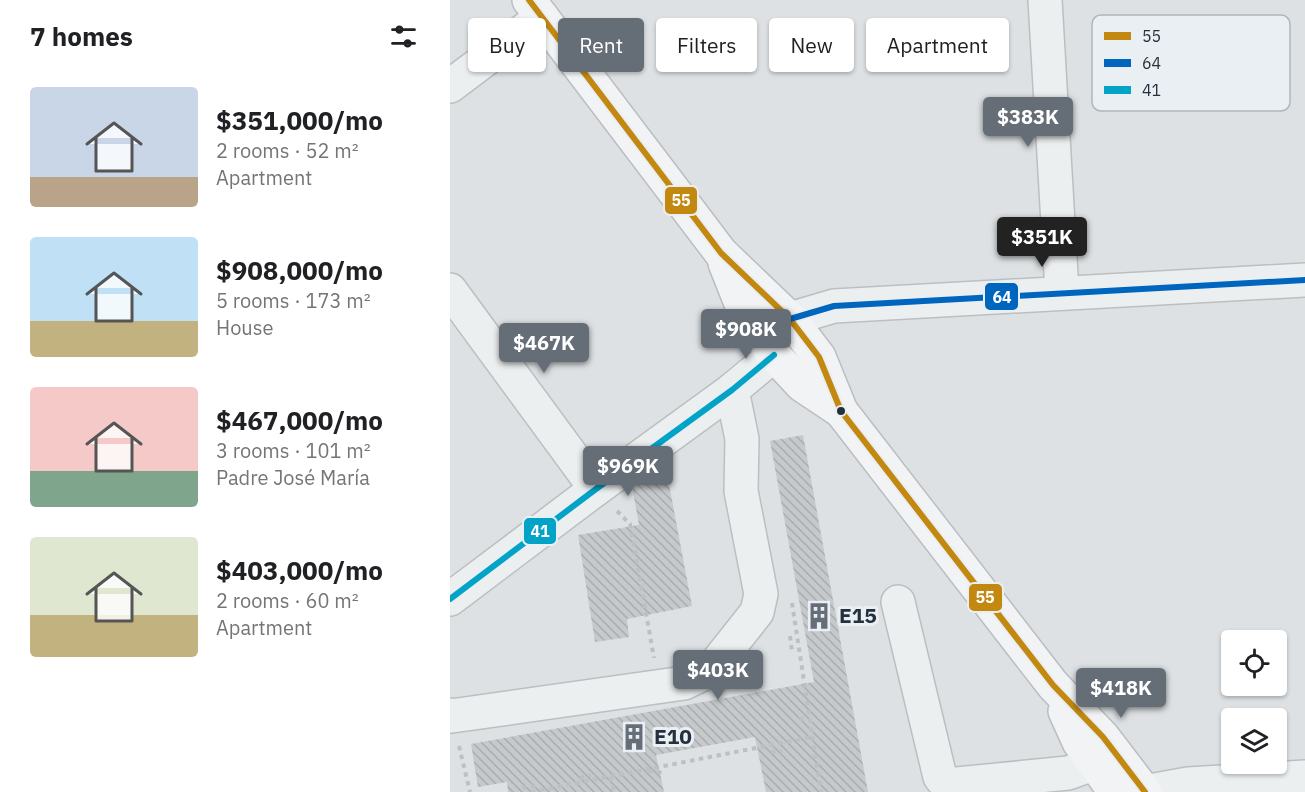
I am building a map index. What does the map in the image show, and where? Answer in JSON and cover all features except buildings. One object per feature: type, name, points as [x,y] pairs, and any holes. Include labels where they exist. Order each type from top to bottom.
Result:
[{"type":"main road","points":[[535,9],[721,253],[790,319],[819,357],[841,411],[1053,685],[1103,737],[1144,792]]},
{"type":"main road","points":[[721,253],[746,316],[774,355],[802,385],[841,411]]},
{"type":"main road","points":[[1053,685],[1079,742],[1115,792]]},
{"type":"street","points":[[1045,0],[1062,292]]},
{"type":"street","points":[[450,86],[535,9]]},
{"type":"street","points":[[790,319],[834,306],[1305,280]]},
{"type":"street","points":[[450,290],[596,489]]},
{"type":"street","points":[[450,599],[732,390],[774,355]]},
{"type":"street","points":[[451,715],[684,683],[711,670],[757,612],[761,594],[741,491],[742,439],[732,390]]},
{"type":"street","points":[[897,602],[940,777],[947,785],[1068,773],[1094,764]]},
{"type":"street","points":[[1144,792],[1188,784],[1305,777]]},
{"type":"path","points":[[596,489],[630,524],[659,687]]},
{"type":"path","points":[[792,600],[821,792]]},
{"type":"path","points":[[790,636],[792,651]]},
{"type":"path","points":[[451,715],[470,792]]},
{"type":"path","points":[[801,717],[803,725]]},
{"type":"path","points":[[531,792],[812,737]]},
{"type":"path","points":[[771,752],[782,751]]},
{"type":"path","points":[[642,771],[665,773]]},
{"type":"path","points":[[580,778],[591,776]]},
{"type":"path","points":[[610,777],[614,792]]},
{"type":"path","points":[[522,788],[536,786]]},
{"type":"transit line","name":"55","points":[[529,0],[721,253],[790,319],[819,357],[841,411],[1053,685],[1103,737],[1145,792]]},
{"type":"transit line","name":"64","points":[[790,319],[834,306],[1305,280]]},
{"type":"transit line","name":"41","points":[[450,599],[732,390],[774,355]]},
{"type":"place","name":"E15","points":[[819,616]]},
{"type":"place","name":"E10","points":[[634,737]]}]
